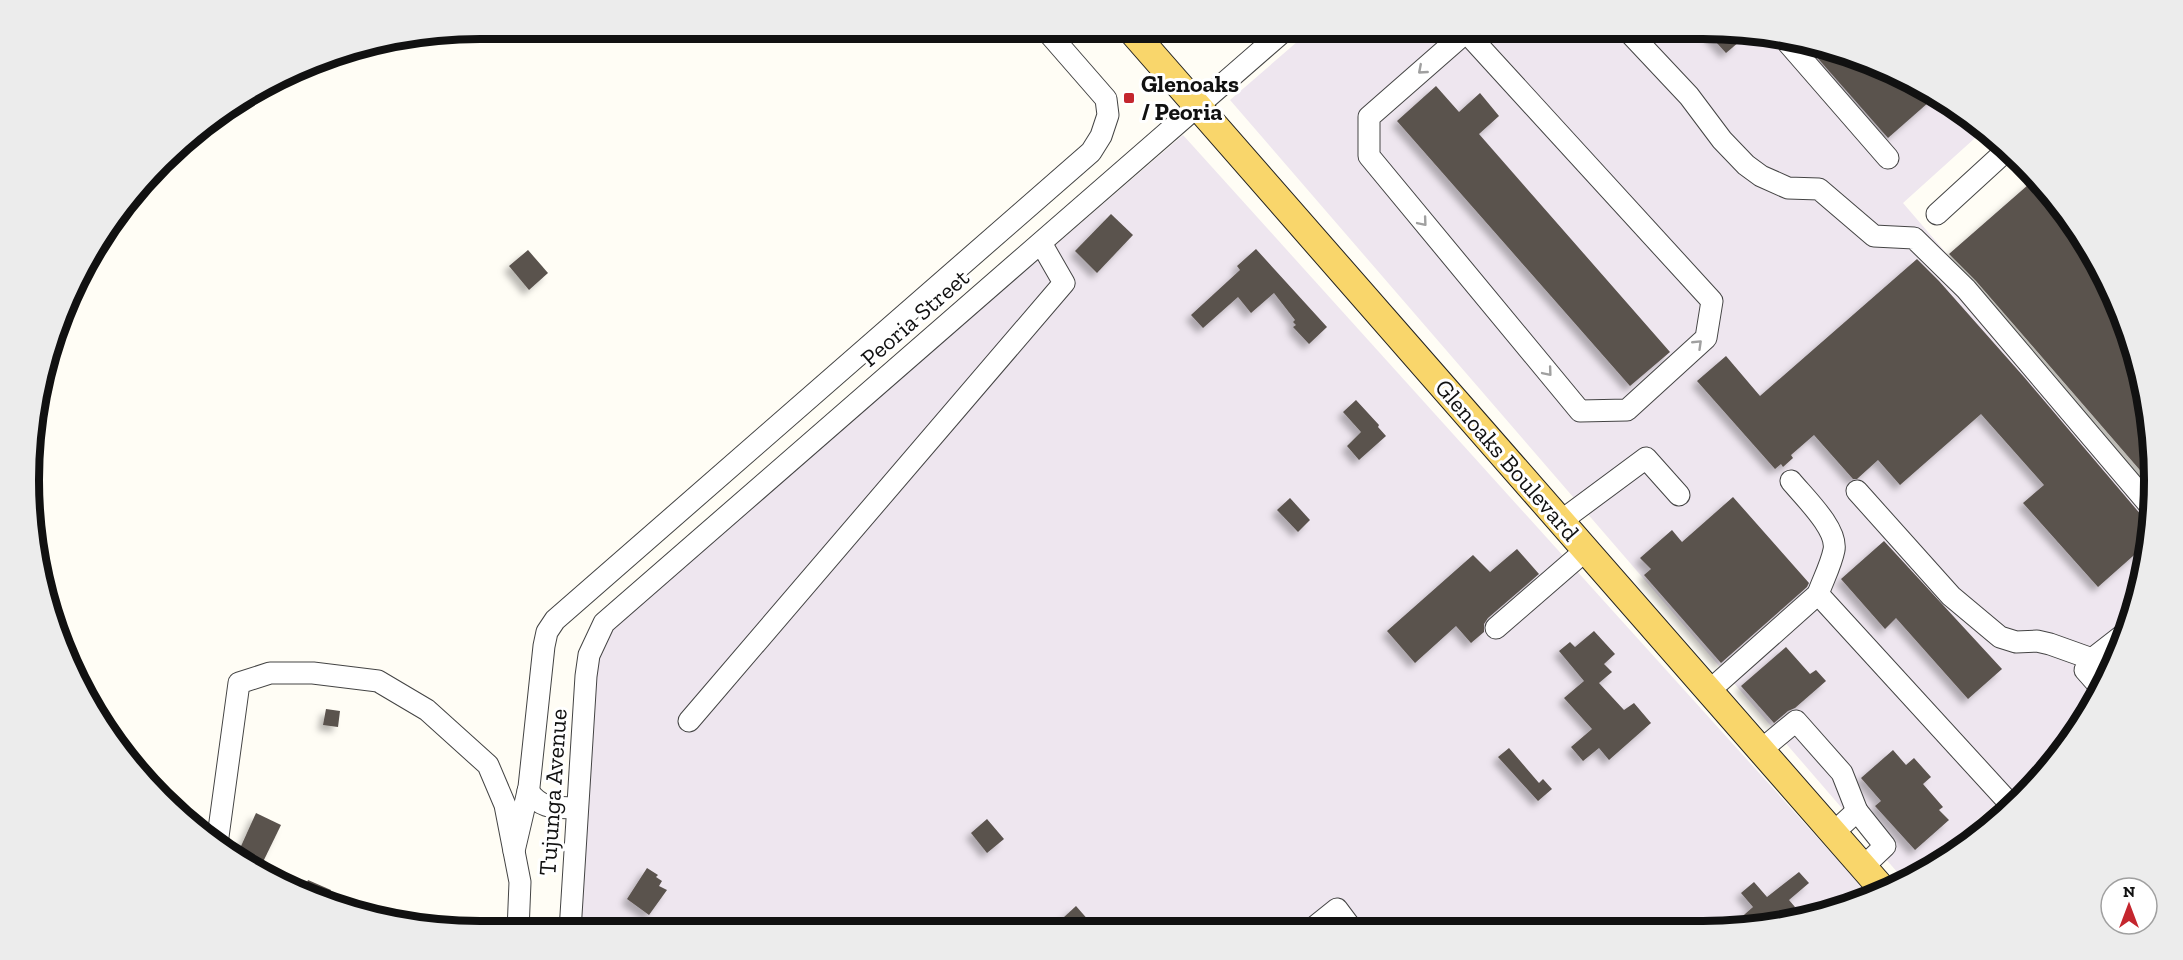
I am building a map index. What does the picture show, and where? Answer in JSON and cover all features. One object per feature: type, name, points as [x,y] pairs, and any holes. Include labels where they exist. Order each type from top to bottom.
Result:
[{"type":"main road","name":"Glenoaks Boulevard","points":[[1140,39],[1878,884]]},
{"type":"street","points":[[514,851],[528,791],[547,632],[555,620],[1090,152],[1101,136],[1108,116],[1106,99],[1054,39]]},
{"type":"street","name":"Peoria Street","points":[[589,655],[604,623],[1274,39]]},
{"type":"street","points":[[1455,39],[1369,117],[1369,156],[1580,411],[1627,410],[1706,338],[1712,301],[1473,39]]},
{"type":"street","points":[[1636,39],[1689,96],[1722,140],[1746,165],[1761,176],[1788,188],[1819,189],[1874,236],[1914,238],[1966,289],[2143,498]]},
{"type":"street","points":[[1792,48],[1888,158]]},
{"type":"street","points":[[1937,214],[2001,155]]},
{"type":"street","points":[[689,722],[1064,283],[1041,243]]},
{"type":"street","points":[[1561,521],[1646,458],[1679,495]]},
{"type":"street","points":[[1709,691],[1818,594],[1834,548],[1831,531],[1791,481]]},
{"type":"street","points":[[1857,491],[1951,596],[2000,637],[2016,642],[2037,641],[2050,644],[2089,665],[2096,680]]},
{"type":"street","points":[[1496,628],[1586,550]]},
{"type":"street","points":[[1818,594],[2007,800]]},
{"type":"street","points":[[2089,665],[2110,650]]},
{"type":"street","name":"Tujunga Avenue","points":[[571,921],[589,655]]},
{"type":"street","points":[[218,835],[239,683],[270,673],[313,673],[378,681],[427,710],[488,765],[504,805],[514,851],[520,882],[518,921]]},
{"type":"street","points":[[1761,750],[1796,722],[1842,773],[1857,811],[1885,846],[1863,867]]},
{"type":"street","points":[[528,791],[536,802],[550,807],[577,808]]},
{"type":"street","points":[[1833,833],[1857,811]]},
{"type":"street","points":[[1322,921],[1337,909],[1346,921]]},
{"type":"shaded area","points":[[1300,39],[1732,40],[1789,47],[1845,62],[1898,84],[1924,98],[1978,135],[1903,203],[2144,483],[2136,566],[2121,622],[2099,675],[2085,700],[2070,725],[2038,768],[1940,852],[1900,875],[1230,100]]},
{"type":"shaded area","points":[[1183,135],[1865,890],[1845,898],[1789,913],[1703,921],[580,921],[595,666],[609,630]]},
{"type":"building","points":[[1713,39],[1738,41],[1739,42],[1726,53]]},
{"type":"building","points":[[1813,53],[1872,73],[1930,101],[1888,138]]},
{"type":"building","points":[[1436,86],[1459,112],[1480,93],[1499,116],[1479,134],[1670,352],[1630,386],[1397,121]]},
{"type":"building","points":[[2030,183],[2035,189],[2070,235],[2085,260],[2099,285],[2121,338],[2136,394],[2144,475],[1976,281],[1949,254]]},
{"type":"building","points":[[1111,214],[1133,235],[1097,273],[1075,251]]},
{"type":"building","points":[[1256,249],[1327,327],[1309,344],[1293,327],[1296,325],[1293,322],[1295,320],[1274,293],[1251,313],[1238,297],[1203,328],[1191,315],[1240,270],[1237,266]]},
{"type":"building","points":[[528,250],[548,273],[529,290],[509,266]]},
{"type":"building","points":[[1917,259],[2024,377],[2142,516],[2138,552],[2098,587],[2023,503],[2044,485],[1981,414],[1900,485],[1878,460],[1857,479],[1853,479],[1814,435],[1791,455],[1793,458],[1783,467],[1781,464],[1775,469],[1697,381],[1726,356],[1760,396]]},
{"type":"building","points":[[1356,400],[1386,436],[1359,460],[1347,446],[1361,432],[1343,412]]},
{"type":"building","points":[[1733,497],[1809,583],[1721,663],[1644,575],[1651,569],[1640,558],[1672,530],[1682,542]]},
{"type":"building","points":[[1290,498],[1310,520],[1298,532],[1277,510]]},
{"type":"building","points":[[1884,541],[2002,669],[1968,699],[1896,618],[1885,629],[1841,579]]},
{"type":"building","points":[[1517,549],[1539,574],[1488,618],[1484,624],[1484,632],[1471,643],[1456,626],[1415,663],[1387,631],[1473,555],[1490,572]]},
{"type":"building","points":[[1594,631],[1615,654],[1604,664],[1612,672],[1599,683],[1624,710],[1634,703],[1651,723],[1609,760],[1599,748],[1583,761],[1571,747],[1592,729],[1564,698],[1584,681],[1559,651],[1570,642],[1575,647]]},
{"type":"building","points":[[1786,647],[1810,674],[1816,670],[1826,681],[1774,723],[1741,686]]},
{"type":"building","points":[[326,709],[340,711],[338,727],[323,725]]},
{"type":"building","points":[[1509,748],[1539,783],[1543,779],[1552,789],[1538,801],[1498,757]]},
{"type":"building","points":[[1893,750],[1906,765],[1914,758],[1931,777],[1923,784],[1943,807],[1939,810],[1949,820],[1915,850],[1875,806],[1881,801],[1861,778]]},
{"type":"building","points":[[256,813],[281,825],[262,864],[239,850]]},
{"type":"building","points":[[987,819],[1004,839],[987,853],[971,833]]},
{"type":"building","points":[[647,868],[658,875],[656,877],[662,881],[659,886],[667,890],[649,915],[627,899]]},
{"type":"building","points":[[1799,872],[1809,883],[1789,900],[1795,907],[1788,913],[1739,919],[1753,907],[1741,893],[1754,882],[1767,897]]},
{"type":"building","points":[[308,880],[331,890],[329,894],[306,885]]},
{"type":"building","points":[[1076,906],[1089,921],[1060,921]]},
{"type":"place","name":"Glenoaks / Peoria","points":[[1129,98]]}]
